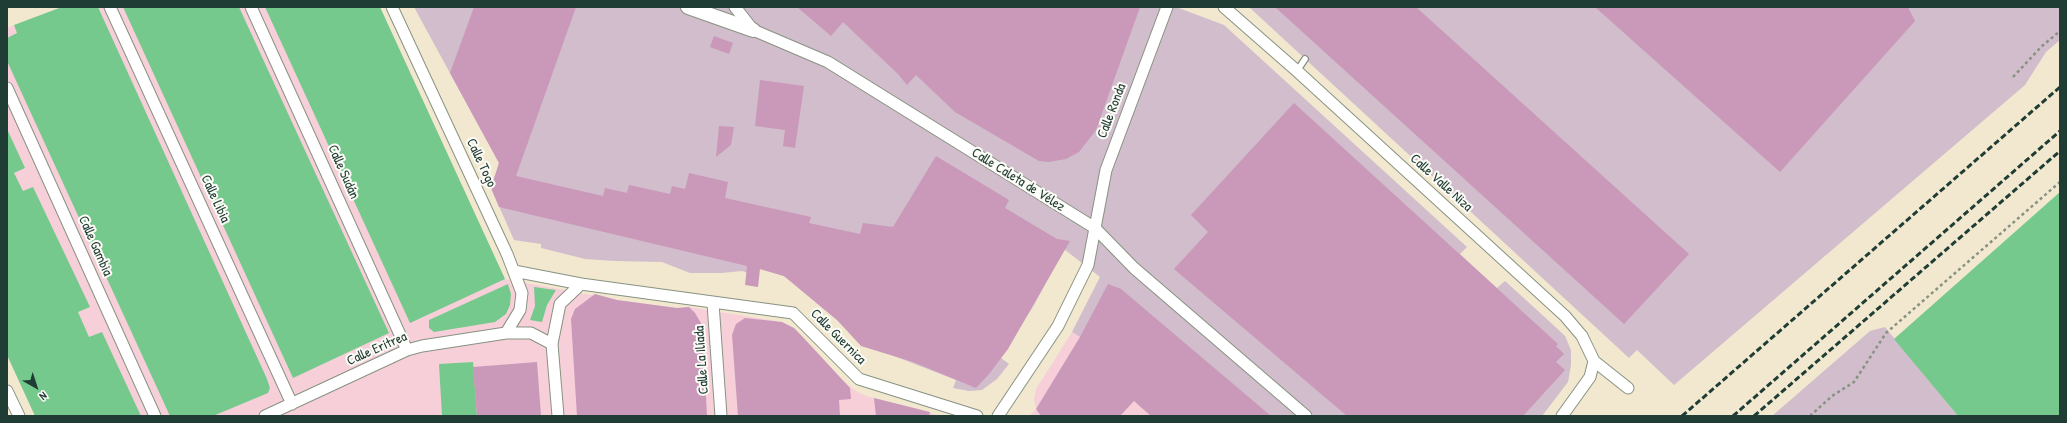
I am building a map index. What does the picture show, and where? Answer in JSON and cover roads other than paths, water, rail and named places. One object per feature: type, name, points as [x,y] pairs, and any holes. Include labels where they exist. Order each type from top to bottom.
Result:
[{"type":"street","name":"Calle Libia","points":[[110,7],[292,404]]},
{"type":"street","name":"Calle Sudán","points":[[251,7],[407,350]]},
{"type":"street","name":"Calle Togo","points":[[392,7],[514,272],[522,293],[520,310],[506,333]]},
{"type":"street","name":"Calle Caleta de Vélez","points":[[688,7],[753,30],[828,62],[1095,228],[1134,268],[1306,416]]},
{"type":"street","points":[[735,7],[753,30]]},
{"type":"street","name":"Calle Ronda","points":[[998,416],[1058,326],[1088,265],[1106,170],[1167,7]]},
{"type":"street","name":"Calle Valle Niza","points":[[1224,7],[1297,71],[1565,316],[1582,336],[1594,361],[1628,388]]},
{"type":"street","name":"Calle Gambia","points":[[7,88],[155,416]]},
{"type":"street","name":"Calle Guernica","points":[[514,272],[580,284],[793,313],[859,379],[977,416]]},
{"type":"street","points":[[558,416],[552,344],[560,304],[580,284]]},
{"type":"street","name":"Calle La Ilíada","points":[[713,303],[721,416]]},
{"type":"street","name":"Calle Eritrea","points":[[265,416],[407,350],[422,346],[506,333],[531,333],[552,344]]},
{"type":"street","points":[[1562,416],[1590,377],[1594,361]]},
{"type":"street","points":[[7,391],[19,416]]},
{"type":"lane","points":[[1297,71],[1305,59]]},
{"type":"railway","points":[[1682,416],[2060,87]]},
{"type":"railway","points":[[1733,416],[2060,131]]},
{"type":"railway","points":[[1754,416],[2060,151]]}]
